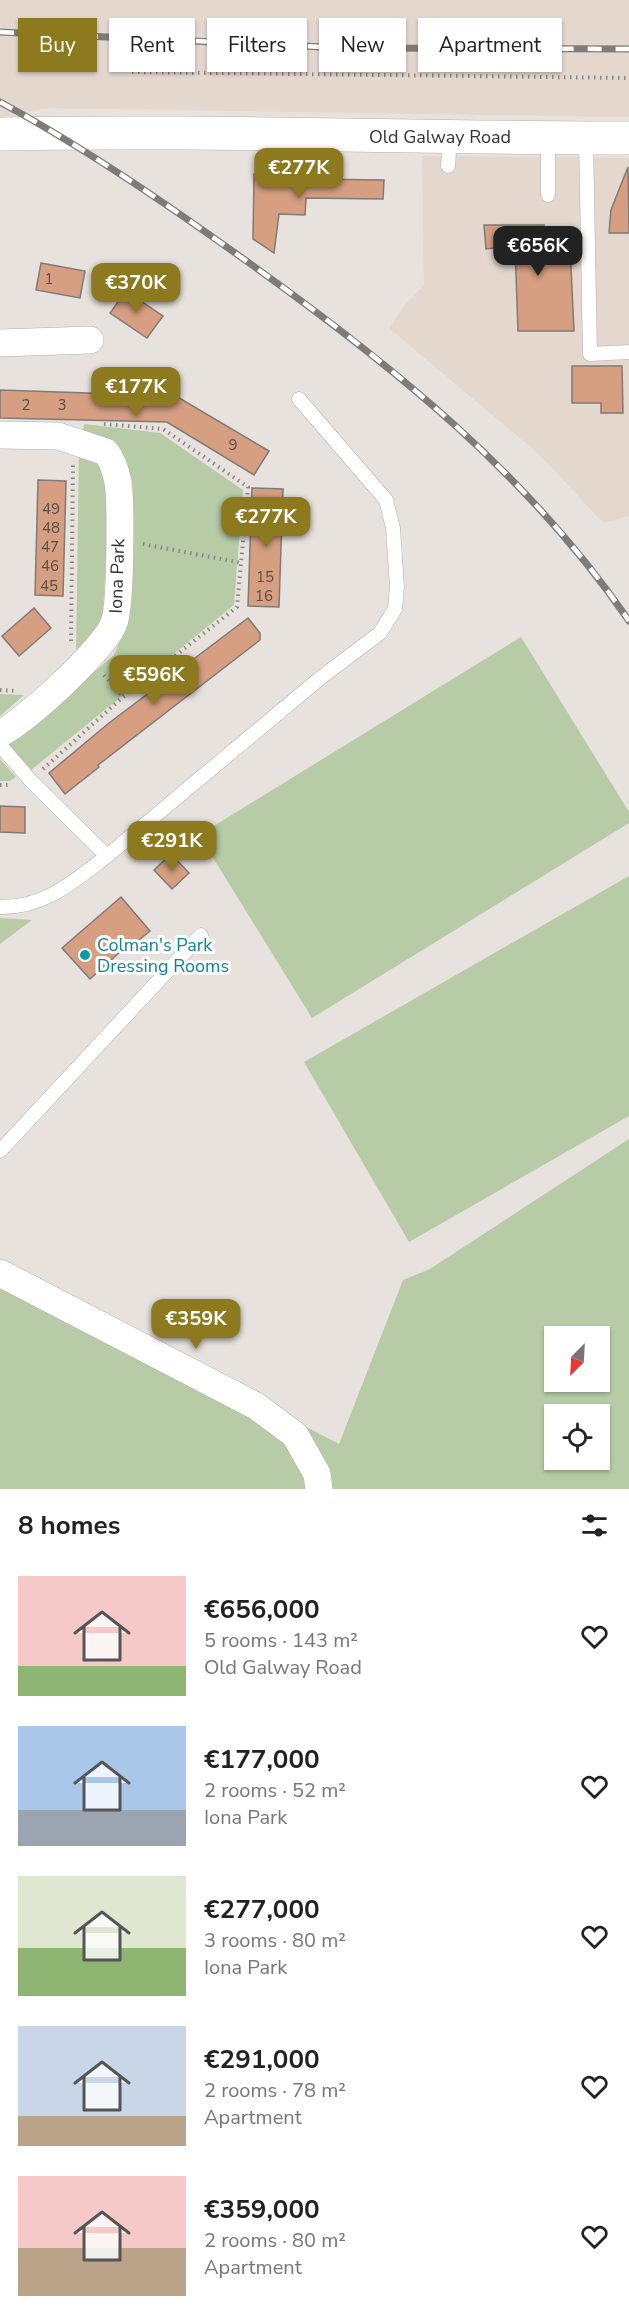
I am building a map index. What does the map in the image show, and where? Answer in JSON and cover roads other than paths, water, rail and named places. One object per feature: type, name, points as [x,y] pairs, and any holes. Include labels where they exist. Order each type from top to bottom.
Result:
[{"type":"main road","name":"Old Galway Road","points":[[0,134],[168,131],[449,152],[548,138],[629,138]]},
{"type":"street","points":[[0,343],[90,340]]},
{"type":"street","name":"Iona Park","points":[[0,435],[82,442],[106,452],[111,458],[118,482],[117,608],[111,629],[88,657],[28,716],[0,733]]},
{"type":"street","points":[[0,1273],[256,1406],[295,1435],[317,1474],[319,1489]]},
{"type":"lane","points":[[548,138],[548,195]]},
{"type":"lane","points":[[586,138],[590,354],[629,352]]},
{"type":"lane","points":[[0,907],[46,900],[107,856],[319,679],[380,633],[395,609],[397,587],[393,528],[386,500],[299,399]]},
{"type":"lane","points":[[0,745],[31,781],[107,856]]},
{"type":"lane","points":[[0,1151],[201,935]]},
{"type":"railway","points":[[0,32],[344,48],[629,49]]},
{"type":"railway","points":[[0,102],[97,159],[191,222],[305,303],[407,384],[456,426],[548,518],[590,568],[629,621]]},
{"type":"place","name":"Colman's Park Dressing Rooms","points":[[85,955]]}]
